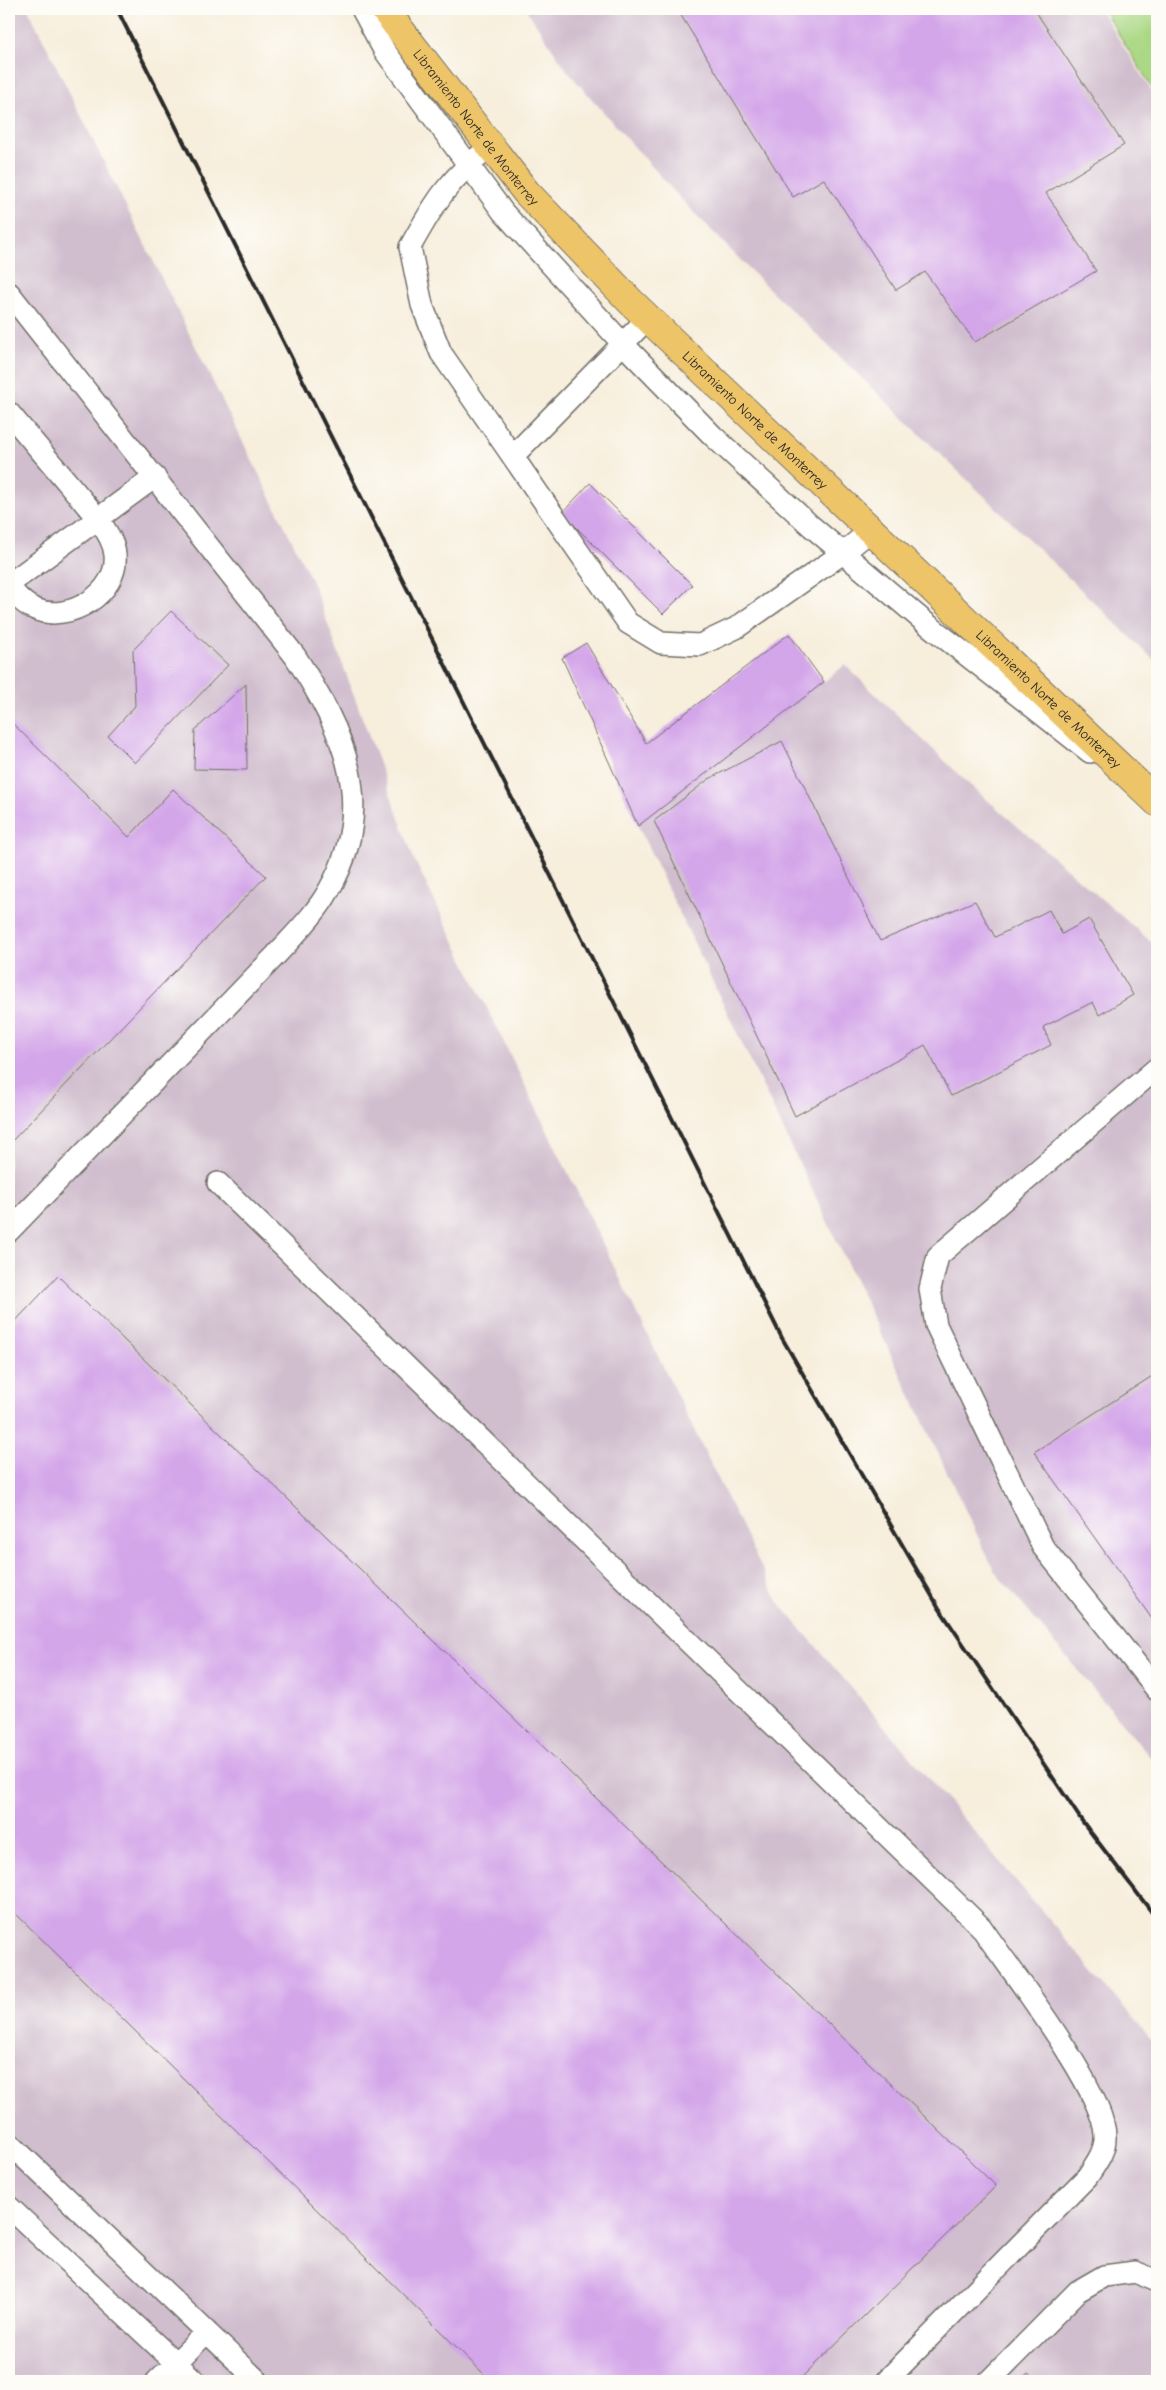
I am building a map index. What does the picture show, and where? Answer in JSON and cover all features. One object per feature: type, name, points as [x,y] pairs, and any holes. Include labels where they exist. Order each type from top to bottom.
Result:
[{"type":"main road","name":"Libramiento Norte de Monterrey","points":[[384,9],[526,192],[648,318],[1157,803]]},
{"type":"lane","points":[[362,9],[384,50],[503,212],[622,344],[713,436],[843,553],[1047,721],[1157,803]]},
{"type":"lane","points":[[492,146],[467,164],[435,201],[410,247],[422,304],[441,353],[628,623],[661,643],[700,645],[736,628],[843,553],[870,531]]},
{"type":"lane","points":[[9,293],[295,656],[323,698],[341,744],[352,783],[354,818],[346,856],[329,892],[304,924],[9,1231]]},
{"type":"lane","points":[[513,456],[648,318]]},
{"type":"lane","points":[[9,413],[98,520],[110,538],[115,556],[112,573],[104,588],[92,600],[75,610],[52,613],[36,610],[29,606],[9,586],[98,520],[156,478]]},
{"type":"lane","points":[[1157,1068],[938,1256],[930,1289],[936,1325],[1043,1547],[1157,1690]]},
{"type":"lane","points":[[218,1183],[981,1927],[1061,2042],[1085,2082],[1100,2112],[1106,2136],[1100,2157],[1087,2177],[886,2381]]},
{"type":"lane","points":[[9,2142],[258,2381]]},
{"type":"lane","points":[[9,2207],[194,2381]]},
{"type":"lane","points":[[989,2381],[1078,2291],[1104,2276],[1135,2272],[1157,2281]]},
{"type":"lane","points":[[158,2381],[207,2332]]},
{"type":"shaded area","points":[[9,9],[28,9],[312,581],[414,859],[779,1603],[1157,2046],[1157,2381],[9,2381]]},
{"type":"shaded area","points":[[526,9],[1100,9],[1157,100],[1157,663],[759,279],[680,198],[568,72]]},
{"type":"shaded area","points":[[845,665],[970,785],[1157,947],[1157,1765],[995,1572],[638,826]]},
{"type":"green space","points":[[1103,9],[1157,9],[1157,96]]},
{"type":"building","points":[[677,9],[1034,9],[1124,145],[1046,193],[1096,271],[975,342],[925,272],[896,290],[824,179],[793,197]]},
{"type":"building","points":[[10,49],[13,129],[9,129]]},
{"type":"building","points":[[590,483],[692,585],[663,614],[562,513]]},
{"type":"building","points":[[171,611],[228,665],[135,763],[108,736],[135,706],[133,650]]},
{"type":"building","points":[[789,634],[824,682],[638,826],[562,658],[586,643],[646,743]]},
{"type":"building","points":[[246,684],[247,770],[194,769],[195,730]]},
{"type":"building","points":[[9,720],[129,837],[173,789],[266,876],[9,1144]]},
{"type":"building","points":[[782,741],[880,941],[975,901],[995,937],[1049,910],[1062,934],[1089,919],[1133,995],[1099,1015],[1093,1002],[1043,1027],[1051,1045],[951,1096],[925,1045],[795,1116],[654,821],[709,779]]},
{"type":"building","points":[[58,1276],[996,2186],[798,2381],[491,2381],[9,1907],[9,1328]]},
{"type":"building","points":[[1157,1373],[1157,1626],[1034,1452]]},
{"type":"building","points":[[1028,2373],[1037,2381],[1019,2381]]},
{"type":"railway","points":[[117,9],[782,1338],[939,1608],[1082,1821],[1157,1919]]}]
